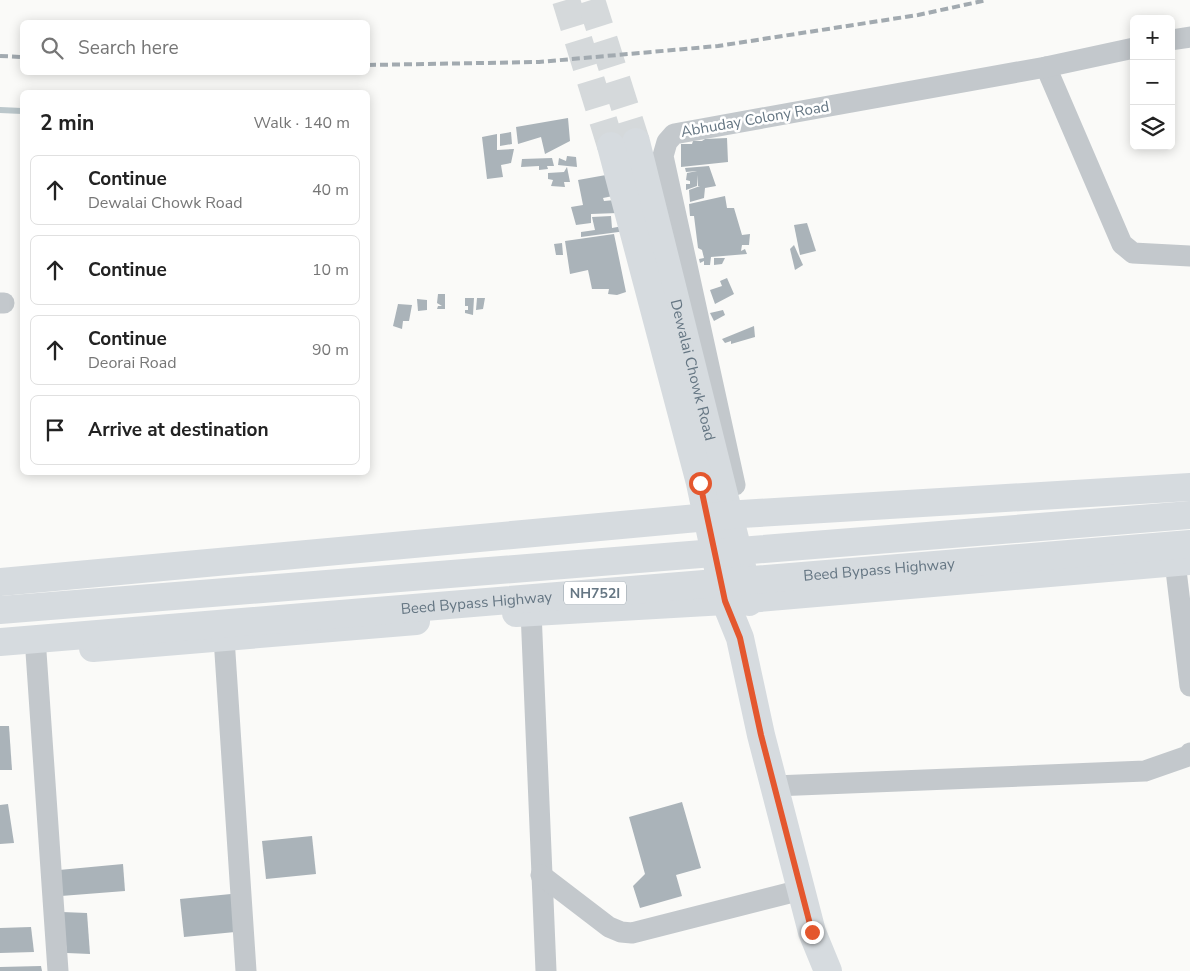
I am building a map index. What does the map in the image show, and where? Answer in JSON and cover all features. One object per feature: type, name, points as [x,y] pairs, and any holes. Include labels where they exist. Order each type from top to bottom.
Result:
[{"type":"main road","name":"Dewalai Chowk Road","points":[[624,144],[726,515],[738,600],[740,638],[774,786],[812,932],[828,971]]},
{"type":"main road","points":[[0,582],[726,515],[1190,487]]},
{"type":"main road","name":"Beed Bypass Highway","points":[[0,610],[1190,515]]},
{"type":"main road","points":[[0,655],[531,612],[738,600],[1185,556]]},
{"type":"main road","name":"Beed Bypass Highway","points":[[0,642],[1185,556]]},
{"type":"street","points":[[1175,39],[1190,36]]},
{"type":"street","name":"Abhuday Colony Road","points":[[726,515],[663,156],[667,142],[674,134],[1130,49]]},
{"type":"street","points":[[1046,66],[1122,244],[1133,253],[1190,256]]},
{"type":"street","points":[[1185,556],[1190,686]]},
{"type":"street","points":[[531,612],[546,971]]},
{"type":"street","points":[[224,638],[246,971]]},
{"type":"street","points":[[36,652],[58,971]]},
{"type":"street","points":[[774,786],[1145,771],[1188,756],[1190,753]]},
{"type":"street","points":[[541,885],[609,927],[632,934],[801,890]]},
{"type":"building","points":[[568,118],[570,141],[545,154],[541,137],[518,144],[516,127]]},
{"type":"building","points":[[511,132],[512,144],[500,146],[500,134]]},
{"type":"building","points":[[497,134],[497,150],[514,149],[511,163],[501,165],[503,177],[487,179],[482,137]]},
{"type":"building","points":[[727,138],[728,162],[681,167],[681,144],[692,144],[693,141],[705,139]]},
{"type":"building","points":[[567,156],[576,157],[577,167],[558,165],[559,158],[566,161]]},
{"type":"building","points":[[552,158],[554,166],[547,166],[548,169],[539,170],[539,166],[521,167],[522,159]]},
{"type":"building","points":[[709,166],[716,186],[705,188],[704,198],[690,202],[689,190],[700,186],[698,186],[697,175],[697,186],[686,190],[686,184],[690,184],[690,181],[686,180],[687,173],[697,171],[686,172],[685,168]]},
{"type":"building","points":[[567,167],[570,182],[564,182],[565,187],[551,186],[553,180],[548,179],[548,173],[564,172]]},
{"type":"building","points":[[606,175],[613,196],[603,198],[604,201],[615,200],[618,213],[591,214],[591,223],[576,225],[571,207],[583,205],[578,180]]},
{"type":"building","points":[[725,196],[727,208],[734,208],[742,235],[750,234],[749,245],[742,245],[741,251],[745,249],[747,254],[711,257],[710,265],[704,265],[704,261],[700,263],[699,259],[704,258],[702,250],[698,248],[694,216],[690,216],[689,204]]},
{"type":"building","points":[[611,216],[612,228],[623,226],[626,231],[581,237],[581,232],[595,230],[592,217]]},
{"type":"building","points":[[807,223],[816,251],[800,255],[794,225]]},
{"type":"building","points":[[614,234],[626,292],[617,295],[608,294],[609,289],[592,289],[588,270],[570,274],[565,241]]},
{"type":"building","points":[[562,243],[563,255],[556,255],[554,244]]},
{"type":"building","points":[[794,245],[803,265],[795,270],[790,249]]},
{"type":"building","points":[[714,258],[725,258],[722,264],[714,265]]},
{"type":"building","points":[[727,278],[734,294],[715,304],[710,290],[722,286],[720,281]]},
{"type":"building","points":[[438,294],[445,294],[445,309],[437,309],[438,306],[442,306],[437,303]]},
{"type":"building","points":[[465,298],[474,298],[473,315],[465,313],[465,310],[468,310],[468,306],[465,306]]},
{"type":"building","points":[[477,298],[485,298],[483,309],[476,310]]},
{"type":"building","points":[[417,299],[427,300],[427,310],[418,311]]},
{"type":"building","points":[[398,304],[412,305],[409,321],[403,321],[402,329],[393,326]]},
{"type":"building","points":[[723,310],[725,315],[714,321],[710,313]]},
{"type":"building","points":[[754,326],[755,337],[731,344],[731,341],[725,343],[722,339]]},
{"type":"building","points":[[0,726],[9,726],[12,770],[0,770]]},
{"type":"building","points":[[682,802],[701,868],[676,875],[682,896],[640,908],[633,886],[645,874],[629,817]]},
{"type":"building","points":[[8,804],[14,843],[0,844],[0,805]]},
{"type":"building","points":[[312,836],[316,874],[266,879],[262,841]]},
{"type":"building","points":[[123,864],[125,891],[61,896],[59,870]]},
{"type":"building","points":[[231,894],[235,932],[184,937],[180,899]]},
{"type":"building","points":[[62,912],[87,913],[90,954],[67,953]]},
{"type":"building","points":[[31,927],[34,952],[0,953],[0,928]]},
{"type":"building","points":[[41,966],[42,971],[0,971],[0,967]]},
{"type":"waterway","points":[[0,110],[20,111]]},
{"type":"tunnel","points":[[566,0],[611,146]]},
{"type":"tunnel","points":[[591,0],[636,142]]},
{"type":"railway","points":[[370,65],[539,62],[718,46],[918,15],[987,0]]},
{"type":"railway","points":[[0,56],[20,57]]},
{"type":"route","points":[[700,483],[725,601],[740,638],[761,735],[812,932]]}]
